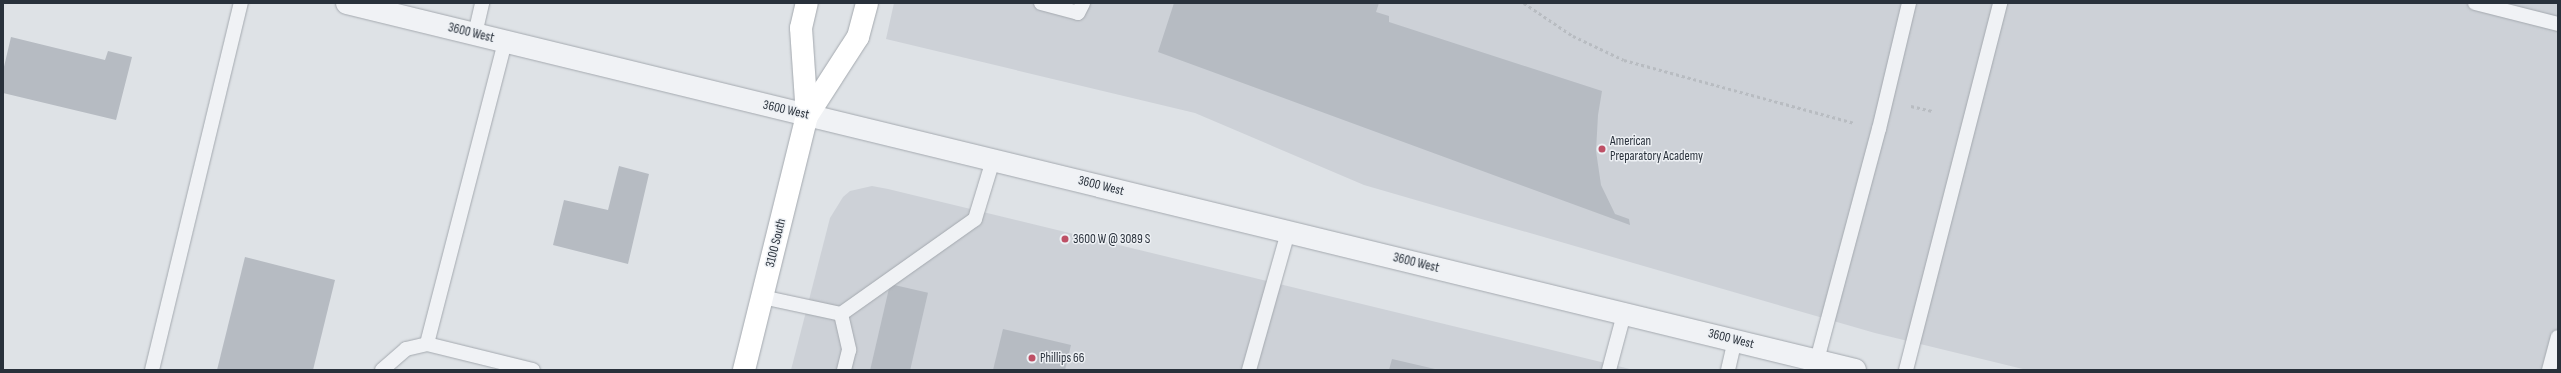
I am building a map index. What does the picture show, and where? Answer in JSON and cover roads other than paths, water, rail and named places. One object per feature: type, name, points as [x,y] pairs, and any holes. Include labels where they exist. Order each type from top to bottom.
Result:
[{"type":"main road","name":"3100 South","points":[[744,370],[807,116],[801,28],[807,3]]},
{"type":"main road","name":"3100 South","points":[[807,116],[858,37],[866,3]]},
{"type":"street","name":"3600 West","points":[[347,3],[1855,370]]},
{"type":"lane","points":[[152,370],[242,3]]},
{"type":"lane","points":[[475,34],[482,3]]},
{"type":"lane","points":[[1041,3],[1078,13],[1083,3]]},
{"type":"lane","points":[[1817,360],[1879,129],[1909,3]]},
{"type":"lane","points":[[1906,370],[2000,3]]},
{"type":"lane","points":[[2475,3],[2558,24]]},
{"type":"lane","points":[[428,344],[505,42]]},
{"type":"lane","points":[[762,297],[841,314],[976,219],[993,160]]},
{"type":"lane","points":[[1249,370],[1288,232]]},
{"type":"lane","points":[[841,314],[849,350],[844,370]]},
{"type":"lane","points":[[1609,370],[1624,314]]},
{"type":"lane","points":[[2550,370],[2558,337]]},
{"type":"lane","points":[[1728,370],[1735,340]]},
{"type":"lane","points":[[382,370],[406,350],[428,344],[533,370]]},
{"type":"place","name":"American Preparatory Academy","points":[[1602,149]]},
{"type":"place","name":"3600 W @ 3089 S","points":[[1065,239]]},
{"type":"place","name":"Phillips 66","points":[[1032,358]]}]
